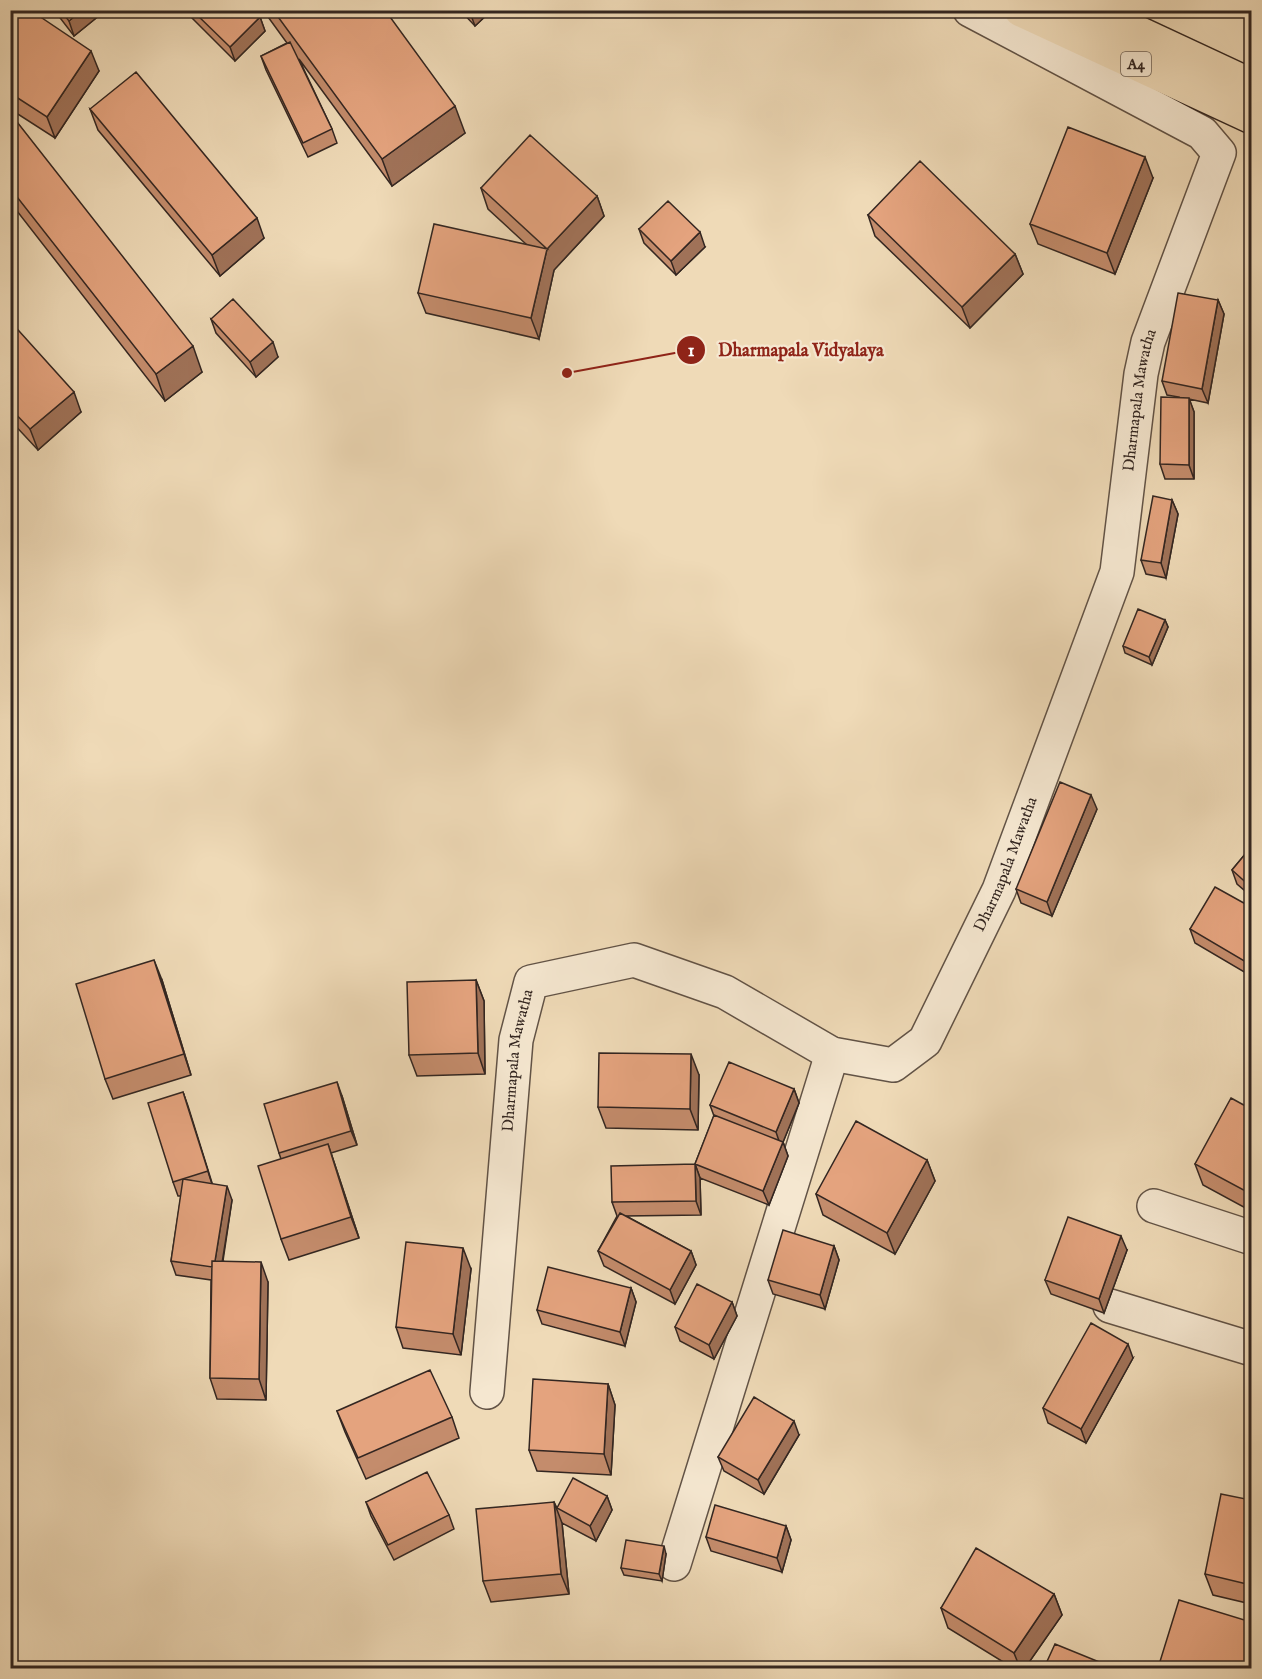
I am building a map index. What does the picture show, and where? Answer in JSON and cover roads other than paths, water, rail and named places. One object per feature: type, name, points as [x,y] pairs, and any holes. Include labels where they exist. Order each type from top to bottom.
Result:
[{"type":"highway","name":"A4","points":[[1021,10],[1251,117]]},
{"type":"highway","name":"A4","points":[[1089,10],[1251,86]]},
{"type":"street","name":"Dharmapala Mawatha","points":[[487,1392],[516,1040],[531,982],[634,960],[724,992],[832,1054],[893,1065],[925,1041],[999,890],[1118,572],[1141,374],[1148,342],[1219,153],[1202,133],[970,10]]},
{"type":"street","points":[[674,1564],[832,1054]]},
{"type":"street","points":[[1154,1206],[1251,1238]]},
{"type":"street","points":[[1110,1306],[1251,1349]]},
{"type":"place","name":"Dharmapala Vidyalaya","points":[[567,373]]}]
